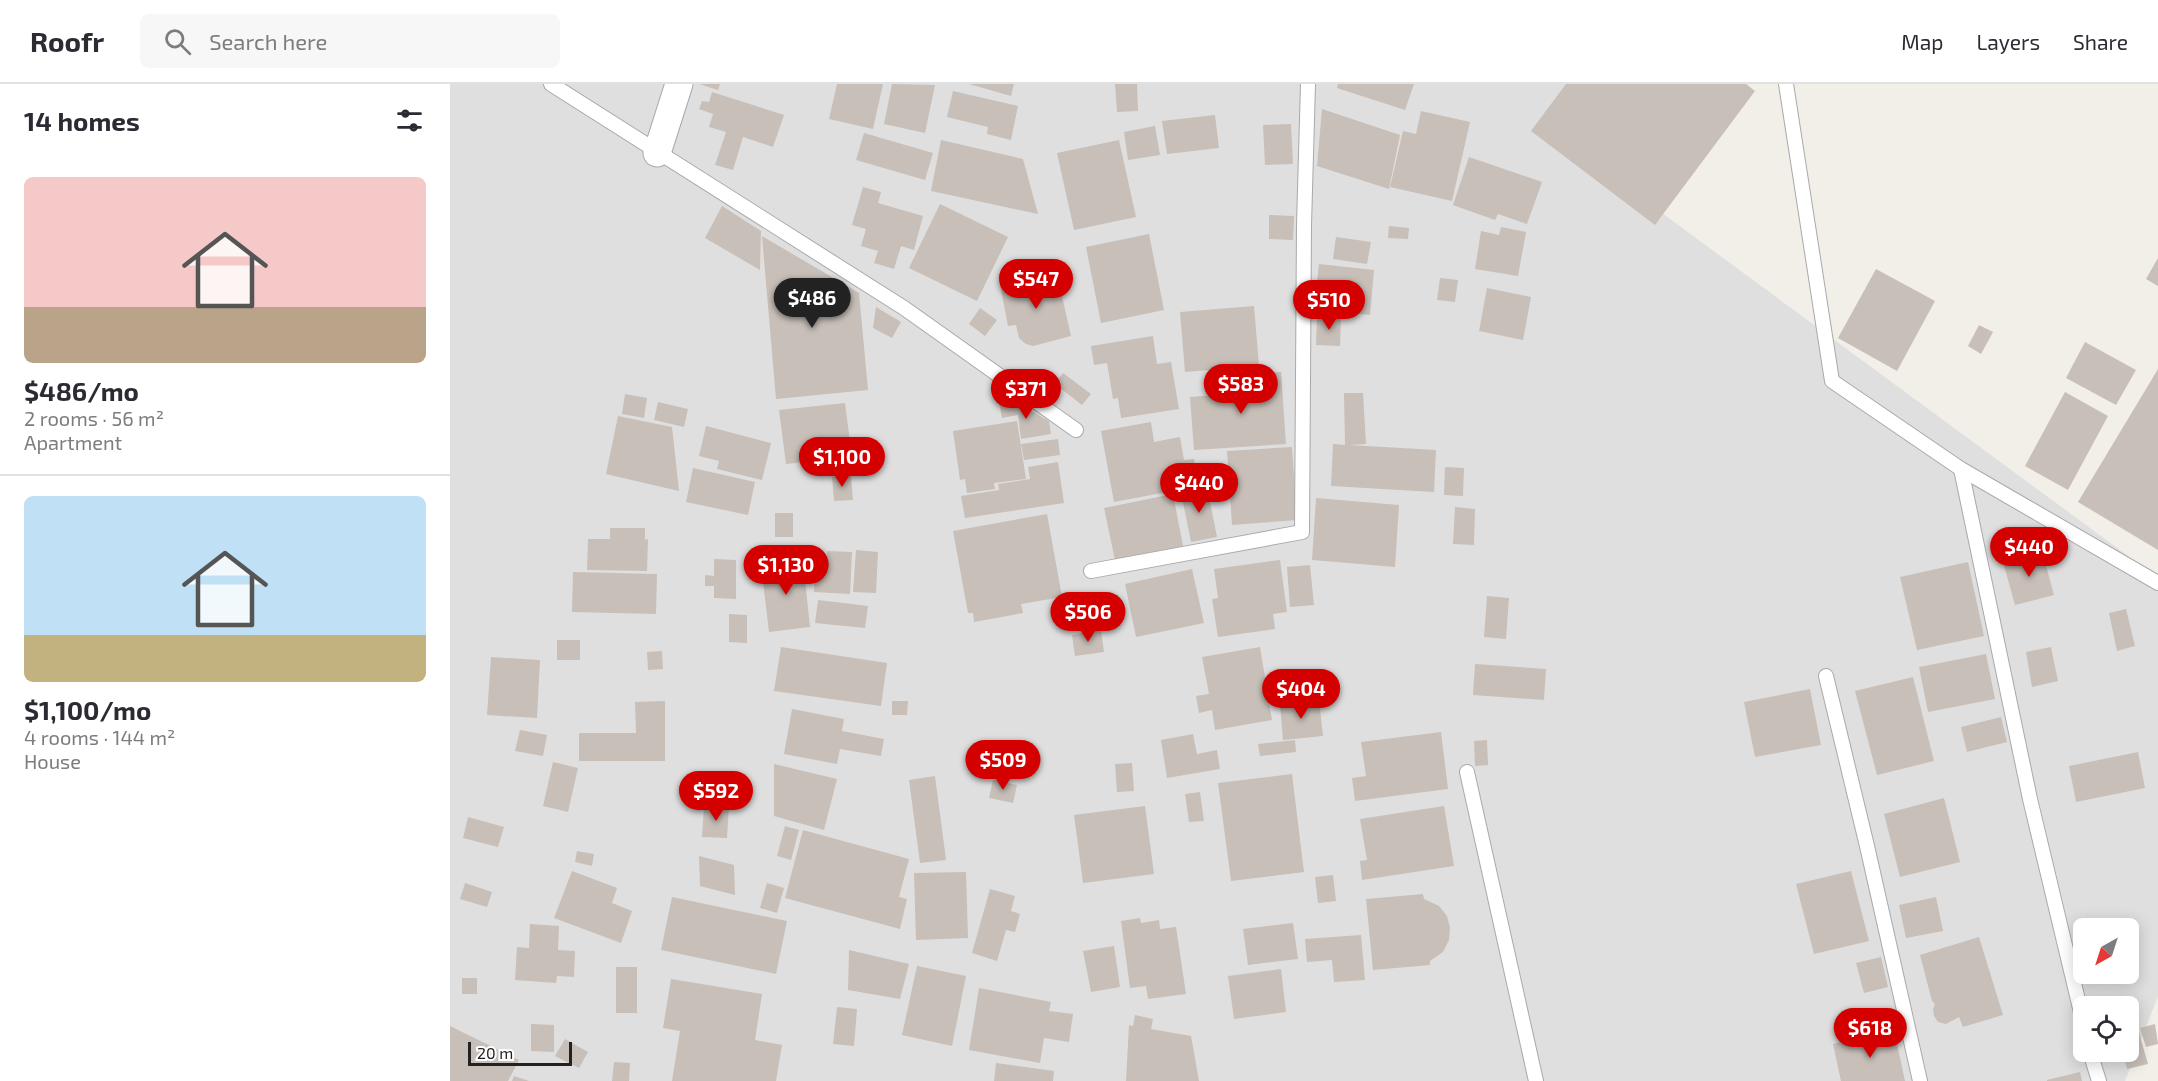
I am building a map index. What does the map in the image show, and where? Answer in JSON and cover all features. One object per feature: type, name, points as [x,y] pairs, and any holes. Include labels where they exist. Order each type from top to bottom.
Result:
[{"type":"street","points":[[657,153],[679,84]]},
{"type":"lane","points":[[551,84],[904,308],[1076,430]]},
{"type":"lane","points":[[1091,571],[1302,532],[1304,225],[1308,84]]},
{"type":"lane","points":[[1786,84],[1832,381],[1961,469],[2158,583]]},
{"type":"lane","points":[[1961,469],[2030,799],[2077,996]]},
{"type":"lane","points":[[1826,676],[1920,1081]]},
{"type":"lane","points":[[1467,772],[1536,1081]]},
{"type":"lane","points":[[2093,1062],[2099,1081]]},
{"type":"shaded area","points":[[450,84],[1710,84],[1647,202],[2158,578],[2158,996],[2139,1045],[2139,996],[2073,996],[2073,1062],[2132,1062],[2125,1081],[450,1081]]},
{"type":"building","points":[[699,84],[720,84],[718,90]]},
{"type":"building","points":[[837,84],[883,84],[873,129],[829,119]]},
{"type":"building","points":[[892,84],[935,85],[925,133],[884,124]]},
{"type":"building","points":[[969,84],[1014,84],[1011,96]]},
{"type":"building","points":[[1115,84],[1137,84],[1138,111],[1117,112]]},
{"type":"building","points":[[1338,84],[1414,84],[1405,110],[1337,88]]},
{"type":"building","points":[[1566,84],[1746,84],[1755,91],[1655,225],[1531,131]]},
{"type":"building","points":[[953,91],[1018,106],[1011,140],[987,134],[988,127],[947,117]]},
{"type":"building","points":[[712,92],[784,115],[773,147],[743,137],[733,170],[715,165],[726,132],[709,127],[713,114],[699,109],[702,101],[709,102]]},
{"type":"building","points":[[1322,109],[1400,135],[1389,189],[1317,166]]},
{"type":"building","points":[[1421,111],[1470,122],[1452,201],[1390,187],[1403,131],[1416,134]]},
{"type":"building","points":[[1215,115],[1219,148],[1167,154],[1162,121]]},
{"type":"building","points":[[1291,124],[1293,164],[1265,165],[1263,125]]},
{"type":"building","points":[[1155,126],[1160,155],[1128,160],[1124,132]]},
{"type":"building","points":[[864,133],[933,153],[925,180],[856,160]]},
{"type":"building","points":[[941,140],[1023,159],[1038,214],[931,191]]},
{"type":"building","points":[[1119,140],[1136,217],[1074,230],[1057,153]]},
{"type":"building","points":[[1469,157],[1542,182],[1527,224],[1498,214],[1495,220],[1453,205]]},
{"type":"building","points":[[863,187],[881,192],[878,203],[923,216],[914,250],[901,246],[894,269],[874,263],[878,251],[861,246],[866,229],[852,225]]},
{"type":"building","points":[[940,204],[1008,237],[977,301],[909,268]]},
{"type":"building","points":[[722,206],[761,231],[760,270],[705,238]]},
{"type":"building","points":[[1269,215],[1294,216],[1293,240],[1269,239]]},
{"type":"building","points":[[1389,226],[1409,228],[1408,239],[1388,238]]},
{"type":"building","points":[[1501,227],[1526,232],[1518,276],[1475,269],[1481,231],[1499,235]]},
{"type":"building","points":[[1149,234],[1164,310],[1101,323],[1086,247]]},
{"type":"building","points":[[762,236],[859,293],[868,390],[776,399]]},
{"type":"building","points":[[1336,237],[1371,242],[1367,264],[1333,259]]},
{"type":"building","points":[[2158,258],[2158,286],[2146,279]]},
{"type":"building","points":[[1319,264],[1374,270],[1370,315],[1314,309]]},
{"type":"building","points":[[1876,269],[1935,301],[1897,371],[1838,338]]},
{"type":"building","points":[[1057,274],[1071,336],[1033,346],[1026,344],[1019,338],[1016,325],[1008,326],[1000,285]]},
{"type":"building","points":[[1440,278],[1458,280],[1455,302],[1437,300]]},
{"type":"building","points":[[1487,288],[1531,297],[1523,340],[1479,331]]},
{"type":"building","points":[[1254,306],[1259,366],[1185,372],[1180,312]]},
{"type":"building","points":[[876,307],[901,322],[892,338],[873,328]]},
{"type":"building","points":[[980,308],[997,320],[985,336],[969,324]]},
{"type":"building","points":[[1317,316],[1341,317],[1340,346],[1316,345]]},
{"type":"building","points":[[1979,325],[1993,332],[1981,354],[1968,346]]},
{"type":"building","points":[[1153,336],[1157,364],[1171,362],[1179,409],[1121,418],[1118,398],[1113,399],[1107,363],[1094,365],[1091,346]]},
{"type":"building","points":[[2085,342],[2136,370],[2116,405],[2066,378]]},
{"type":"building","points":[[2158,369],[2158,550],[2078,502]]},
{"type":"building","points":[[1281,372],[1286,444],[1194,450],[1190,397],[1241,393],[1240,375]]},
{"type":"building","points":[[1063,373],[1091,394],[1082,405],[1055,384]]},
{"type":"building","points":[[2065,392],[2108,416],[2068,490],[2025,466]]},
{"type":"building","points":[[1344,393],[1363,393],[1366,444],[1349,445],[1436,450],[1434,492],[1331,486],[1333,444],[1345,445]]},
{"type":"building","points":[[625,394],[647,398],[644,418],[622,414]]},
{"type":"building","points":[[1012,400],[1049,421],[1051,434],[1021,439],[1018,415],[1002,418],[999,402]]},
{"type":"building","points":[[658,402],[688,409],[684,427],[654,420]]},
{"type":"building","points":[[845,403],[852,457],[786,464],[779,410]]},
{"type":"building","points":[[618,416],[672,427],[679,491],[606,474]]},
{"type":"building","points":[[1017,421],[1026,479],[994,483],[995,489],[967,493],[965,479],[960,480],[953,431]]},
{"type":"building","points":[[1151,422],[1154,442],[1180,437],[1184,460],[1194,459],[1199,486],[1114,502],[1101,431]]},
{"type":"building","points":[[706,426],[771,443],[762,480],[717,469],[719,461],[699,456]]},
{"type":"building","points":[[1058,439],[1060,455],[1024,460],[1021,444]]},
{"type":"building","points":[[1292,447],[1297,520],[1232,525],[1227,451]]},
{"type":"building","points":[[1058,462],[1064,503],[965,518],[961,496],[999,490],[998,484],[1030,479],[1028,467]]},
{"type":"building","points":[[1445,467],[1464,468],[1463,496],[1444,495]]},
{"type":"building","points":[[693,468],[755,482],[748,515],[686,502]]},
{"type":"building","points":[[851,476],[853,500],[834,501],[832,477]]},
{"type":"building","points":[[1207,487],[1217,537],[1191,542],[1181,492]]},
{"type":"building","points":[[1173,494],[1183,546],[1115,560],[1104,508]]},
{"type":"building","points":[[1316,498],[1399,505],[1395,567],[1312,560]]},
{"type":"building","points":[[1455,507],[1475,509],[1474,545],[1453,544]]},
{"type":"building","points":[[775,513],[793,513],[793,537],[775,537]]},
{"type":"building","points":[[1047,514],[1062,597],[1021,604],[1023,613],[974,622],[973,613],[968,613],[953,531]]},
{"type":"building","points":[[610,528],[645,528],[645,540],[648,539],[647,571],[587,570],[588,539],[610,539]]},
{"type":"building","points":[[856,550],[878,552],[876,593],[853,592]]},
{"type":"building","points":[[827,551],[852,552],[850,594],[814,592],[815,571],[826,572]]},
{"type":"building","points":[[2042,551],[2054,595],[2015,605],[2003,562]]},
{"type":"building","points":[[714,559],[736,560],[736,599],[714,598],[714,586],[705,586],[705,575],[714,576]]},
{"type":"building","points":[[1280,560],[1287,612],[1273,614],[1275,629],[1218,637],[1212,599],[1218,598],[1214,569]]},
{"type":"building","points":[[803,561],[810,627],[769,632],[761,565]]},
{"type":"building","points":[[1968,562],[1984,636],[1917,650],[1900,577]]},
{"type":"building","points":[[1310,565],[1314,605],[1290,607],[1287,567]]},
{"type":"building","points":[[1192,569],[1204,623],[1136,637],[1125,584]]},
{"type":"building","points":[[573,572],[657,574],[656,614],[572,612]]},
{"type":"building","points":[[1487,596],[1509,598],[1506,639],[1484,637]]},
{"type":"building","points":[[818,600],[868,606],[865,628],[815,623]]},
{"type":"building","points":[[2126,609],[2135,646],[2117,651],[2109,613]]},
{"type":"building","points":[[729,614],[747,615],[747,643],[729,642]]},
{"type":"building","points":[[1101,630],[1104,652],[1075,656],[1072,635]]},
{"type":"building","points":[[557,640],[580,640],[580,660],[557,660]]},
{"type":"building","points":[[781,647],[887,663],[881,706],[774,691]]},
{"type":"building","points":[[1260,647],[1272,720],[1215,730],[1212,710],[1199,713],[1196,696],[1209,694],[1202,657]]},
{"type":"building","points":[[2051,647],[2058,681],[2032,687],[2026,652]]},
{"type":"building","points":[[662,651],[663,669],[648,670],[647,652]]},
{"type":"building","points":[[1986,654],[1995,699],[1928,712],[1919,667]]},
{"type":"building","points":[[491,657],[540,660],[537,718],[487,715]]},
{"type":"building","points":[[1475,664],[1546,669],[1544,700],[1473,695]]},
{"type":"building","points":[[1913,677],[1934,761],[1877,775],[1855,691]]},
{"type":"building","points":[[1810,689],[1821,745],[1755,757],[1744,702]]},
{"type":"building","points":[[1319,699],[1323,736],[1283,740],[1280,703]]},
{"type":"building","points":[[665,701],[665,761],[579,761],[579,733],[636,733],[635,702]]},
{"type":"building","points":[[892,701],[908,701],[907,715],[892,715]]},
{"type":"building","points":[[792,709],[844,719],[842,731],[884,739],[881,756],[840,749],[837,764],[784,754]]},
{"type":"building","points":[[2001,717],[2007,742],[1967,752],[1961,727]]},
{"type":"building","points":[[520,730],[547,735],[543,756],[515,751]]},
{"type":"building","points":[[1441,732],[1448,789],[1355,801],[1352,778],[1366,776],[1361,742]]},
{"type":"building","points":[[1193,734],[1197,754],[1217,750],[1220,769],[1167,778],[1161,740]]},
{"type":"building","points":[[1295,740],[1296,752],[1260,756],[1258,744]]},
{"type":"building","points":[[1487,740],[1488,765],[1475,766],[1474,741]]},
{"type":"building","points":[[2138,752],[2145,788],[2076,802],[2069,766]]},
{"type":"building","points":[[553,762],[578,768],[568,812],[543,806]]},
{"type":"building","points":[[1132,763],[1134,791],[1117,792],[1115,764]]},
{"type":"building","points":[[774,764],[837,779],[824,830],[774,816]]},
{"type":"building","points":[[1292,774],[1304,872],[1231,881],[1218,783]]},
{"type":"building","points":[[935,776],[946,860],[920,863],[909,780]]},
{"type":"building","points":[[993,780],[1017,785],[1013,803],[989,798]]},
{"type":"building","points":[[1200,792],[1204,821],[1189,822],[1185,794]]},
{"type":"building","points":[[1944,798],[1960,862],[1900,877],[1884,814]]},
{"type":"building","points":[[704,806],[729,807],[727,838],[702,837]]},
{"type":"building","points":[[1145,806],[1154,874],[1083,883],[1074,815]]},
{"type":"building","points":[[1444,806],[1454,866],[1362,880],[1360,861],[1367,860],[1360,819]]},
{"type":"building","points":[[468,817],[504,827],[498,847],[463,838]]},
{"type":"building","points":[[785,826],[799,830],[791,860],[777,856]]},
{"type":"building","points":[[803,830],[909,859],[899,897],[907,899],[900,929],[785,898]]},
{"type":"building","points":[[577,851],[594,854],[592,866],[575,862]]},
{"type":"building","points":[[699,856],[734,865],[735,895],[700,886]]},
{"type":"building","points":[[572,871],[617,888],[612,903],[632,911],[621,943],[554,918]]},
{"type":"building","points":[[1851,871],[1869,941],[1814,954],[1796,884]]},
{"type":"building","points":[[966,872],[968,938],[916,940],[914,873]]},
{"type":"building","points":[[1333,875],[1336,901],[1318,903],[1315,877]]},
{"type":"building","points":[[465,883],[492,892],[487,907],[460,899]]},
{"type":"building","points":[[767,883],[784,888],[777,913],[760,908]]},
{"type":"building","points":[[990,889],[1015,896],[1011,911],[1020,914],[1015,932],[1006,930],[997,961],[972,953]]},
{"type":"building","points":[[1423,894],[1424,899],[1439,906],[1447,916],[1450,928],[1449,940],[1443,952],[1430,961],[1430,965],[1373,970],[1366,899]]},
{"type":"building","points":[[672,897],[787,921],[776,974],[661,950]]},
{"type":"building","points":[[1936,897],[1943,931],[1906,938],[1899,905]]},
{"type":"building","points":[[1140,918],[1141,923],[1159,920],[1160,929],[1176,927],[1186,994],[1148,999],[1146,986],[1130,988],[1121,921]]},
{"type":"building","points":[[1293,923],[1298,959],[1248,965],[1243,929]]},
{"type":"building","points":[[530,924],[559,926],[558,950],[575,951],[574,977],[557,976],[556,983],[515,980],[517,947],[529,948]]},
{"type":"building","points":[[1361,935],[1365,980],[1334,982],[1332,960],[1307,962],[1305,939]]},
{"type":"building","points":[[1979,937],[2003,1015],[1963,1027],[1959,1017],[1946,1024],[1938,1022],[1934,1016],[1935,1004],[1932,1001],[1920,955]]},
{"type":"building","points":[[1114,946],[1120,987],[1091,992],[1083,951]]},
{"type":"building","points":[[849,950],[909,964],[900,999],[848,990]]},
{"type":"building","points":[[1881,957],[1888,987],[1864,993],[1856,963]]},
{"type":"building","points":[[917,966],[966,976],[952,1046],[902,1035]]},
{"type":"building","points":[[616,967],[637,967],[637,1013],[616,1013]]},
{"type":"building","points":[[1281,969],[1286,1012],[1234,1019],[1228,976]]},
{"type":"building","points":[[462,978],[477,978],[477,994],[462,994]]},
{"type":"building","points":[[671,979],[762,994],[755,1040],[782,1045],[776,1081],[672,1081],[680,1031],[663,1028]]},
{"type":"building","points":[[979,988],[1051,1002],[1049,1011],[1073,1014],[1069,1042],[1044,1038],[1040,1063],[969,1050]]},
{"type":"building","points":[[837,1007],[857,1009],[854,1046],[833,1044]]},
{"type":"building","points":[[1135,1015],[1153,1019],[1151,1029],[1191,1036],[1199,1081],[1126,1081],[1129,1025],[1133,1026]]},
{"type":"building","points":[[531,1024],[554,1025],[554,1052],[531,1051]]},
{"type":"building","points":[[2155,1024],[2158,1044],[2146,1047],[2140,1028]]},
{"type":"building","points":[[450,1026],[519,1060],[508,1081],[450,1081]]},
{"type":"building","points":[[1894,1030],[1905,1081],[1841,1081],[1833,1044]]},
{"type":"building","points":[[2139,1033],[2148,1064],[2127,1069],[2125,1062],[2139,1062]]},
{"type":"building","points":[[565,1039],[588,1052],[579,1068],[555,1056]]},
{"type":"building","points":[[614,1062],[630,1063],[629,1081],[612,1081]]},
{"type":"building","points":[[996,1063],[1054,1071],[1053,1081],[994,1081]]},
{"type":"building","points":[[2080,1072],[2082,1081],[2047,1081],[2047,1080]]},
{"type":"building","points":[[514,1076],[529,1081],[512,1081]]}]
